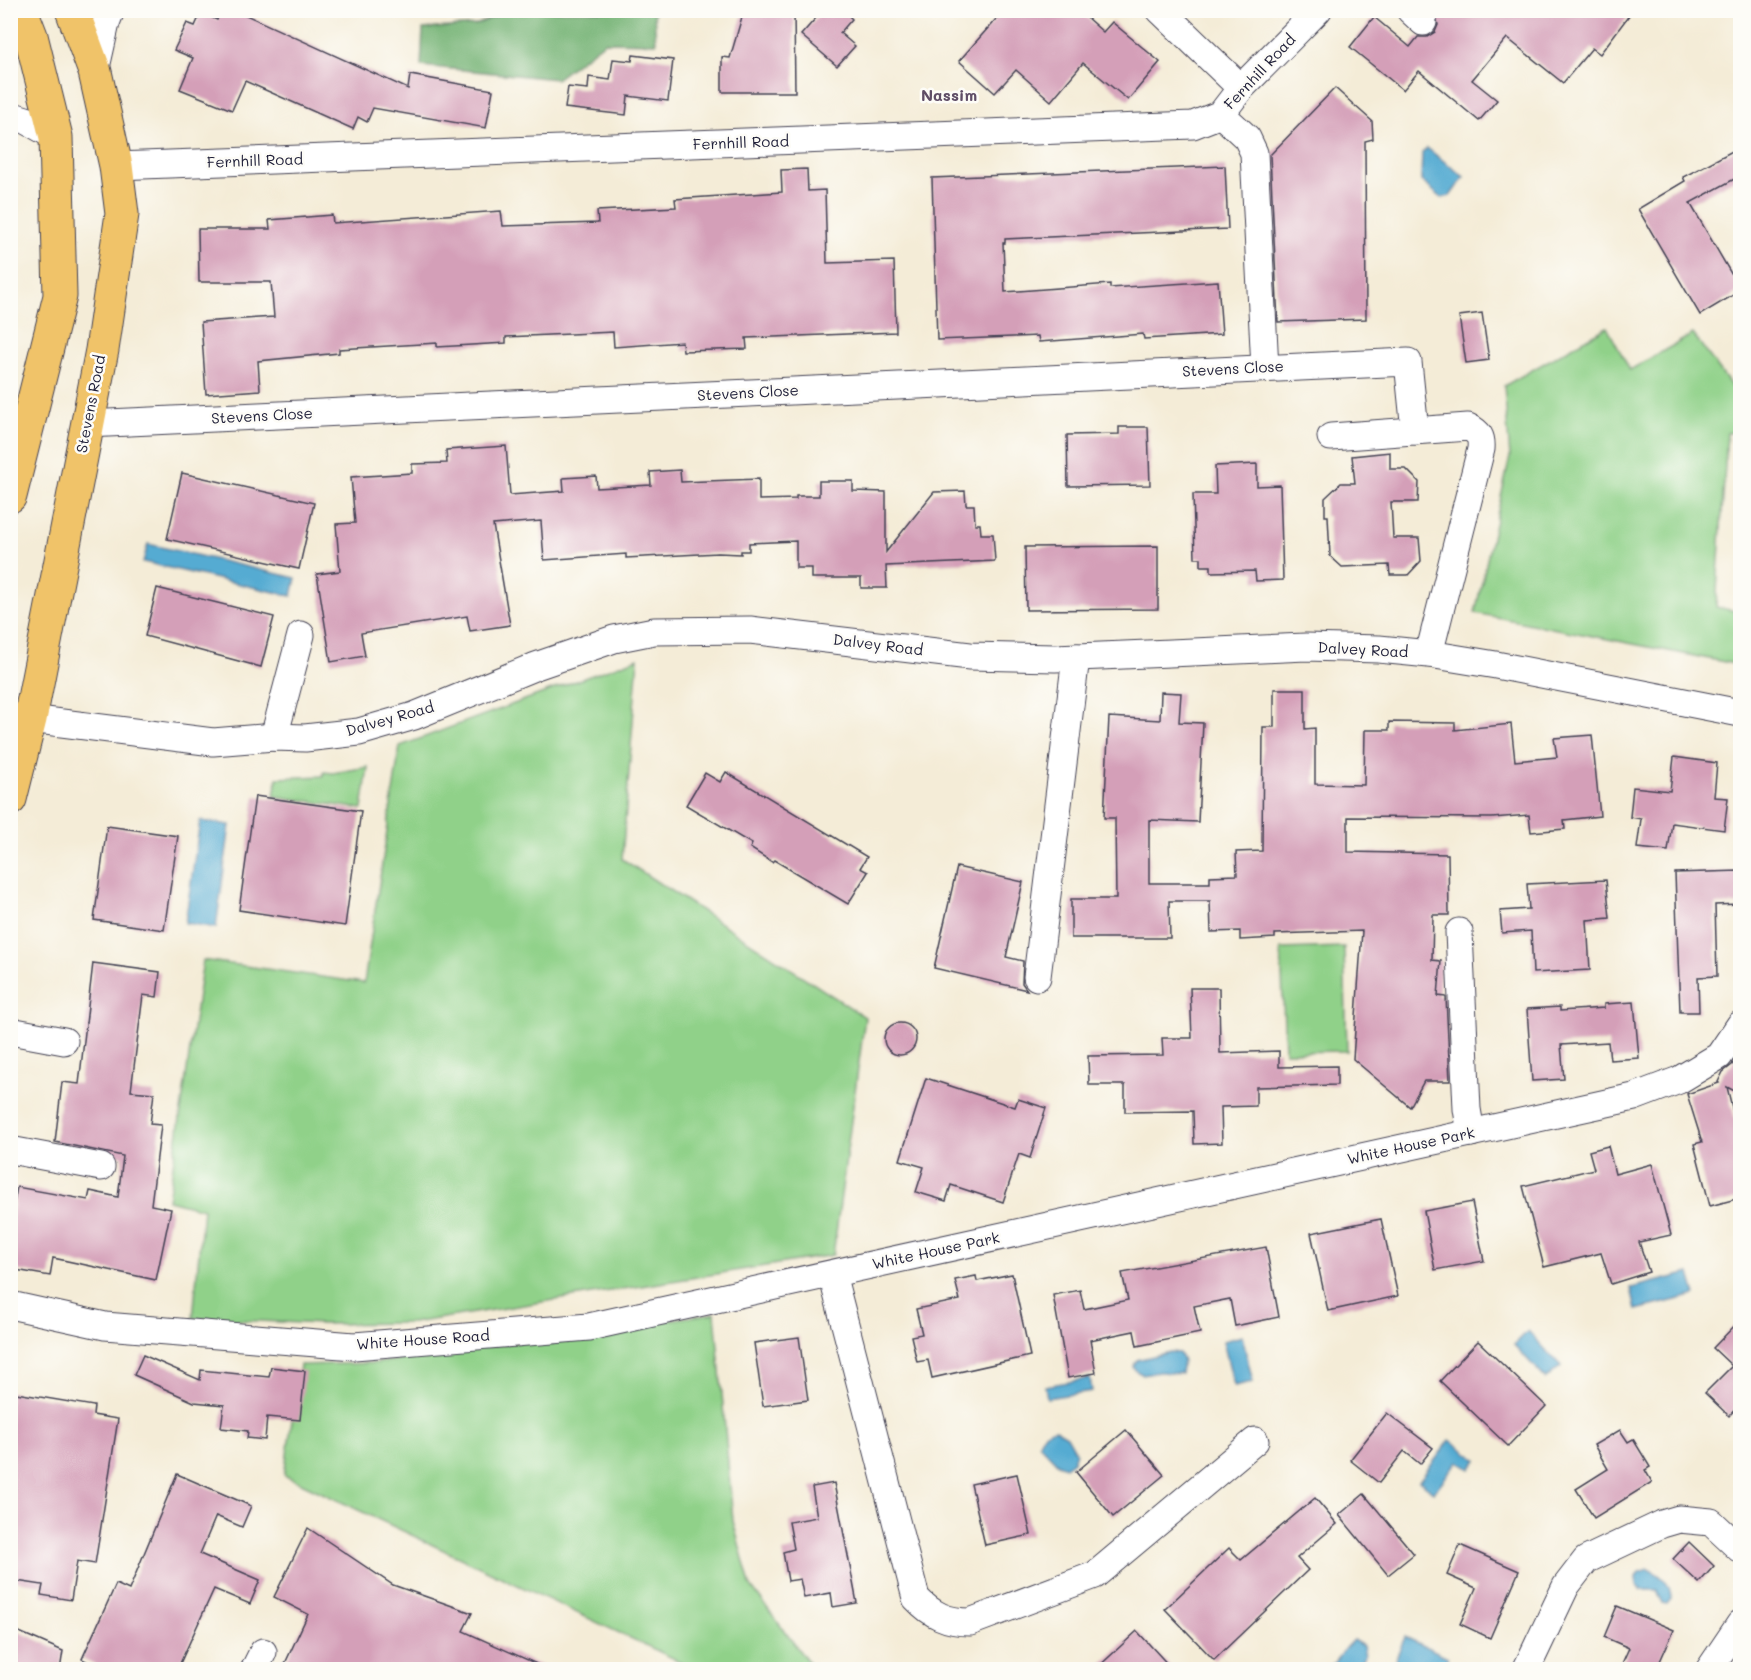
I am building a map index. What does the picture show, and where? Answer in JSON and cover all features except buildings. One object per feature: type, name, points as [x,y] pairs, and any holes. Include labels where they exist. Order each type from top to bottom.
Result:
[{"type":"main road","points":[[10,496],[60,296],[56,137],[31,36],[21,10]]},
{"type":"main road","name":"Stevens Road","points":[[10,799],[20,719],[102,350],[122,214],[116,166],[95,72],[72,10]]},
{"type":"street","points":[[95,72],[106,22],[111,10]]},
{"type":"street","points":[[1160,10],[1241,88]]},
{"type":"street","name":"Fernhill Road","points":[[116,166],[1193,125],[1221,114],[1241,88],[1318,10]]},
{"type":"street","points":[[1221,114],[1247,138],[1254,153],[1264,368]]},
{"type":"street","points":[[10,115],[26,120],[56,137]]},
{"type":"street","name":"Stevens Close","points":[[87,424],[1408,362],[1416,431]]},
{"type":"street","points":[[1331,437],[1468,427],[1477,431],[1482,440],[1429,654]]},
{"type":"street","name":"Dalvey Road","points":[[20,719],[213,742],[273,737],[305,738],[359,732],[414,716],[536,666],[614,639],[654,631],[750,630],[970,656],[1076,657],[1306,647],[1379,649],[1429,654],[1740,713]]},
{"type":"street","points":[[273,737],[301,635]]},
{"type":"street","points":[[1037,977],[1076,657]]},
{"type":"street","points":[[1459,932],[1467,1109],[1471,1133]]},
{"type":"street","name":"White House Park","points":[[832,1274],[1634,1097],[1679,1080],[1719,1056],[1740,1025]]},
{"type":"street","points":[[10,1031],[64,1041]]},
{"type":"street","points":[[10,1150],[101,1167]]},
{"type":"street","points":[[832,1274],[916,1598],[940,1617],[955,1622],[970,1622],[1095,1575],[1255,1441]]},
{"type":"street","name":"White House Road","points":[[10,1305],[105,1326],[354,1346],[590,1327],[832,1274]]},
{"type":"street","points":[[1526,1670],[1566,1587],[1586,1560],[1662,1524],[1678,1520],[1711,1522],[1740,1550]]},
{"type":"street","points":[[1709,1670],[1740,1624]]},
{"type":"green space","points":[[509,11],[654,11],[656,43],[605,42],[556,79],[421,66],[423,29],[475,25]]},
{"type":"green space","points":[[1607,327],[1630,370],[1693,334],[1740,398],[1740,432],[1727,433],[1716,607],[1740,612],[1740,665],[1475,613],[1510,457],[1504,386]]},
{"type":"green space","points":[[638,658],[622,859],[865,1017],[833,1255],[412,1323],[323,1324],[193,1318],[203,1209],[168,1200],[203,960],[364,983],[400,746]]},
{"type":"green space","points":[[368,767],[362,809],[274,796],[277,778],[323,776],[324,772],[333,773]]},
{"type":"green space","points":[[1344,947],[1347,1051],[1285,1052],[1281,949]]},
{"type":"green space","points":[[715,1313],[733,1521],[750,1585],[813,1669],[696,1669],[284,1475],[300,1365],[377,1363]]},
{"type":"water","points":[[1427,148],[1464,177],[1450,196],[1442,198],[1421,181],[1422,153]]},
{"type":"water","points":[[148,544],[296,578],[292,596],[143,562]]},
{"type":"water","points":[[200,821],[230,825],[216,928],[185,923]]},
{"type":"water","points":[[1690,1273],[1696,1295],[1636,1310],[1631,1288]]},
{"type":"water","points":[[1528,1331],[1561,1366],[1546,1379],[1514,1345]]},
{"type":"water","points":[[1242,1336],[1253,1382],[1234,1386],[1223,1341]]},
{"type":"water","points":[[1170,1352],[1179,1353],[1183,1361],[1181,1373],[1142,1374],[1133,1367],[1137,1360]]},
{"type":"water","points":[[1090,1378],[1092,1391],[1047,1398],[1045,1386]]},
{"type":"water","points":[[1055,1429],[1067,1436],[1076,1452],[1073,1461],[1065,1467],[1058,1464],[1039,1444],[1044,1434]]},
{"type":"water","points":[[1450,1440],[1477,1460],[1470,1469],[1458,1461],[1434,1492],[1419,1481]]},
{"type":"water","points":[[1648,1569],[1667,1584],[1671,1599],[1667,1604],[1663,1603],[1657,1590],[1641,1590],[1636,1585],[1639,1572]]},
{"type":"water","points":[[1405,1637],[1448,1657],[1442,1669],[1415,1669],[1395,1660]]},
{"type":"water","points":[[1353,1640],[1363,1646],[1365,1655],[1357,1668],[1329,1669],[1346,1647]]},
{"type":"district","name":"Nassim","points":[[949,95]]}]
